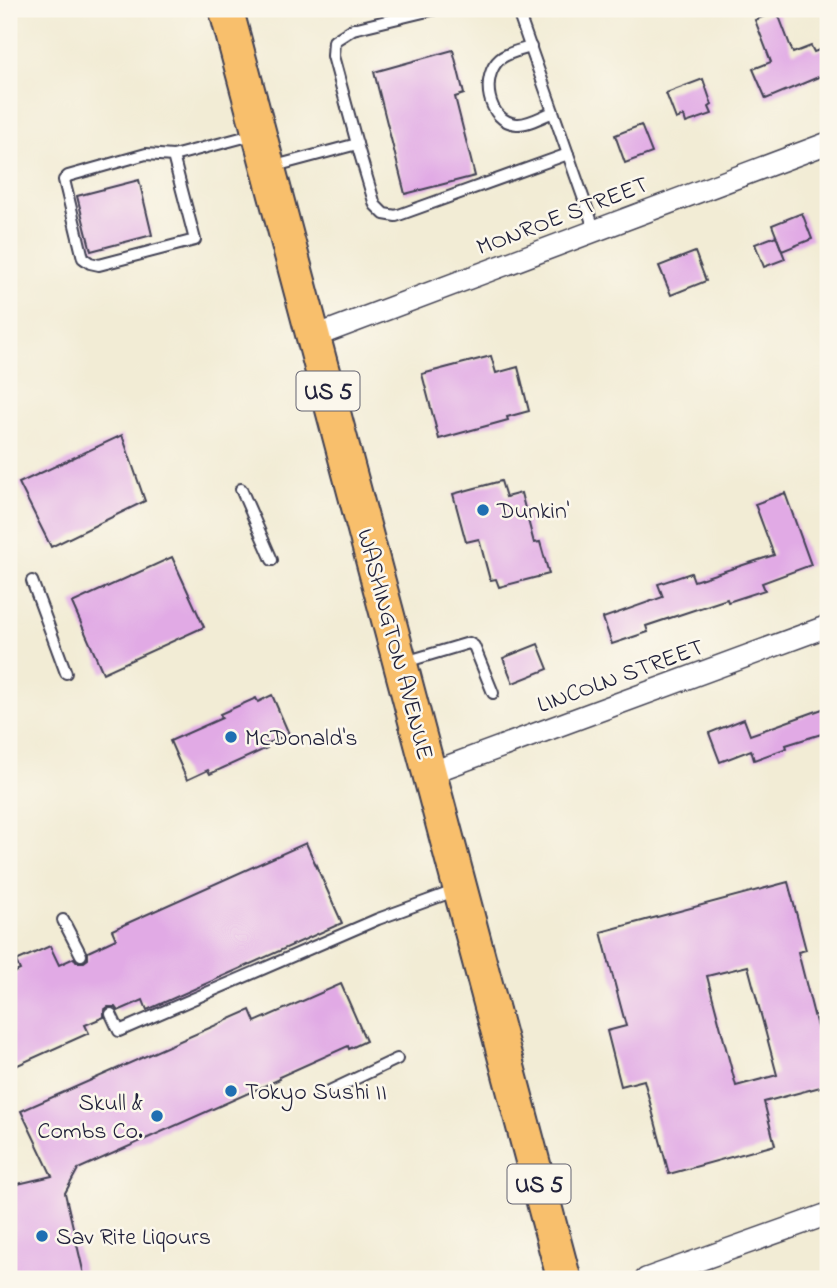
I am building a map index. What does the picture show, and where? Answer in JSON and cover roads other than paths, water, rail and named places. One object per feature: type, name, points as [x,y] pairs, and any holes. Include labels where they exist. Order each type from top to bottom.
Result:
[{"type":"main road","name":"WASHINGTON AVENUE","points":[[226,9],[564,1279]]},
{"type":"street","name":"MONROE STREET","points":[[313,337],[828,143]]},
{"type":"street","name":"LINCOLN STREET","points":[[430,773],[828,626]]},
{"type":"street","points":[[646,1279],[828,1214]]},
{"type":"lane","points":[[436,9],[353,29],[334,41],[333,56],[375,205],[384,214],[396,216],[568,154]]},
{"type":"lane","points":[[517,9],[595,231]]},
{"type":"lane","points":[[531,47],[505,55],[497,61],[491,75],[488,96],[494,111],[504,120],[519,125],[553,112]]},
{"type":"lane","points":[[173,156],[195,240],[99,265],[83,258],[64,180],[68,176],[146,154],[173,156],[259,133]]},
{"type":"lane","points":[[268,168],[357,144]]},
{"type":"lane","points":[[241,489],[272,560]]},
{"type":"lane","points":[[32,581],[66,673]]},
{"type":"lane","points":[[401,664],[470,643],[474,646],[493,693]]},
{"type":"lane","points":[[111,1014],[119,1031],[378,919],[461,889]]},
{"type":"lane","points":[[63,920],[81,955]]},
{"type":"lane","points":[[321,1095],[397,1059]]},
{"type":"place","name":"Dunkin'","points":[[483,510]]},
{"type":"place","name":"McDonald's","points":[[231,737]]},
{"type":"place","name":"Tokyo Sushi II","points":[[231,1091]]},
{"type":"place","name":"Skull & Combs Co.","points":[[157,1116]]},
{"type":"place","name":"Sav Rite Liqours","points":[[42,1236]]}]
